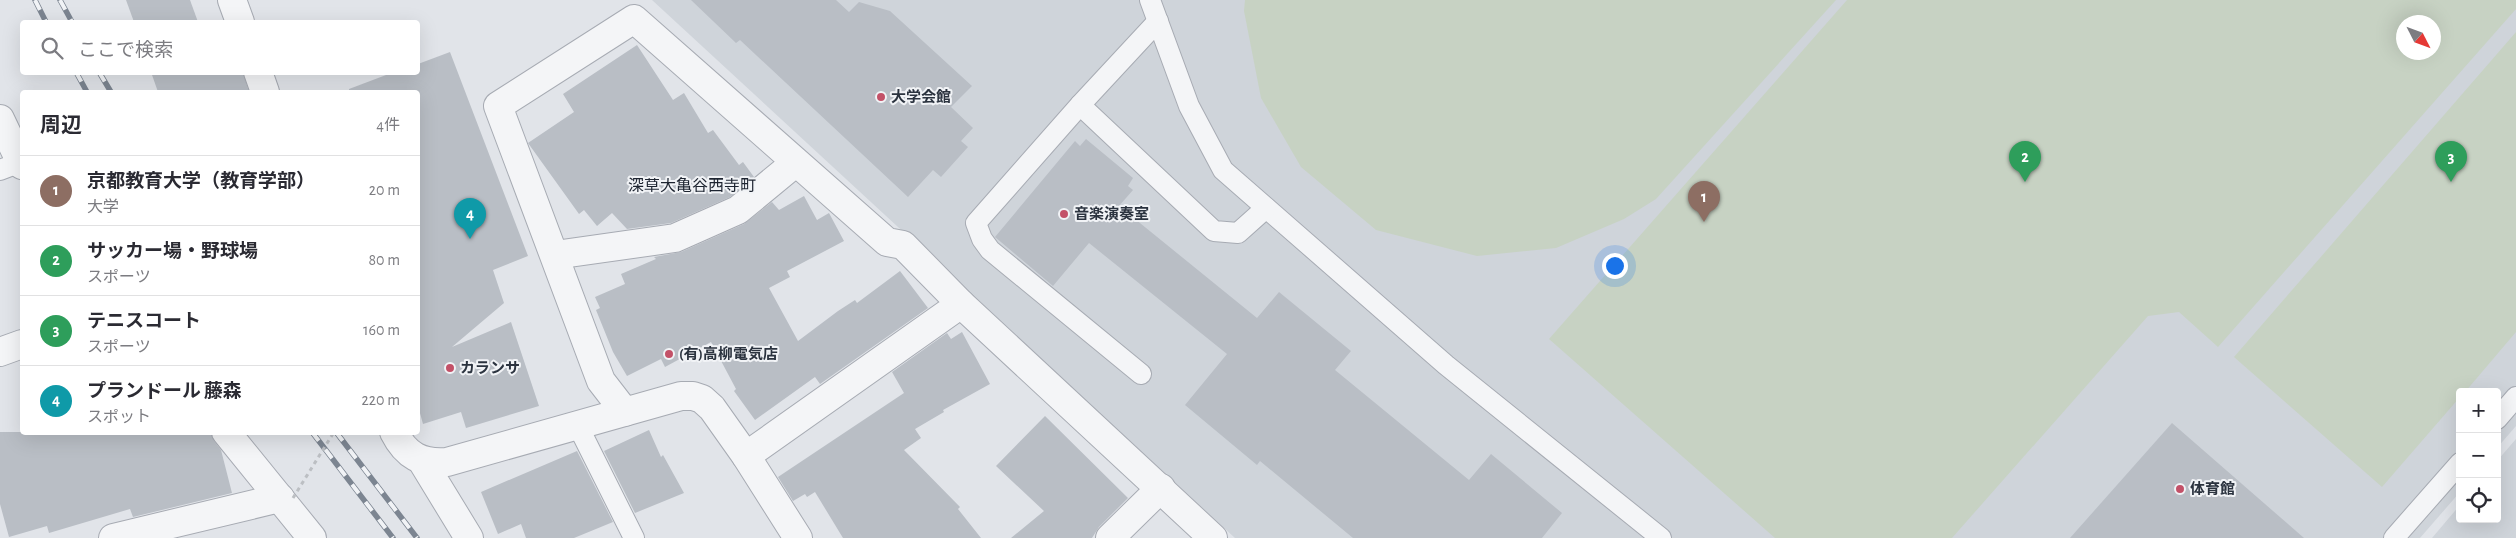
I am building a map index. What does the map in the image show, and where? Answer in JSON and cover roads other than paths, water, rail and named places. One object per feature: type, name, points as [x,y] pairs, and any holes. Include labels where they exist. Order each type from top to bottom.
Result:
[{"type":"street","points":[[625,412],[601,381],[498,106],[634,19],[886,242],[903,245],[961,304],[1213,538]]},
{"type":"street","points":[[259,75],[264,90]]},
{"type":"street","points":[[0,118],[14,166]]},
{"type":"street","points":[[555,255],[675,238],[738,210],[795,163]]},
{"type":"street","points":[[746,456],[961,304]]},
{"type":"street","points":[[0,352],[20,345]]},
{"type":"street","points":[[422,461],[430,463],[447,462],[681,396],[693,396],[702,399],[712,408],[746,456],[798,538]]},
{"type":"street","points":[[229,435],[286,498],[312,538]]},
{"type":"street","points":[[396,435],[405,448],[422,461],[469,538]]},
{"type":"street","points":[[1110,538],[1161,488]]},
{"type":"street","points":[[113,538],[286,498]]},
{"type":"lane","points":[[1150,0],[1190,106],[1223,170],[1446,365],[1660,538]]},
{"type":"lane","points":[[1141,374],[990,250],[982,239],[976,224],[1080,104],[1158,21]]},
{"type":"lane","points":[[1080,104],[1214,231],[1238,233],[1266,208]]},
{"type":"lane","points":[[2501,415],[2516,398]]},
{"type":"lane","points":[[578,426],[634,538]]},
{"type":"lane","points":[[2394,538],[2456,468]]},
{"type":"railway","points":[[35,0],[45,20]]},
{"type":"railway","points":[[60,0],[71,20]]},
{"type":"railway","points":[[78,75],[86,90]]},
{"type":"railway","points":[[101,75],[110,90]]},
{"type":"railway","points":[[314,435],[393,538]]},
{"type":"railway","points":[[338,435],[417,538]]},
{"type":"place","name":"大学会館","points":[[881,97]]},
{"type":"place","name":"サッカー場・野球場","points":[[2025,182]]},
{"type":"place","name":"テニスコート","points":[[2451,182]]},
{"type":"place","name":"音楽演奏室","points":[[1064,214]]},
{"type":"place","name":"京都教育大学（教育学部）","points":[[1704,222]]},
{"type":"place","name":"プランドール 藤森","points":[[470,239]]},
{"type":"place","name":"(有)高柳電気店","points":[[669,354]]},
{"type":"place","name":"カランサ","points":[[450,368]]},
{"type":"place","name":"体育館","points":[[2180,489]]},
{"type":"district","name":"深草大亀谷西寺町","points":[[692,186]]}]
